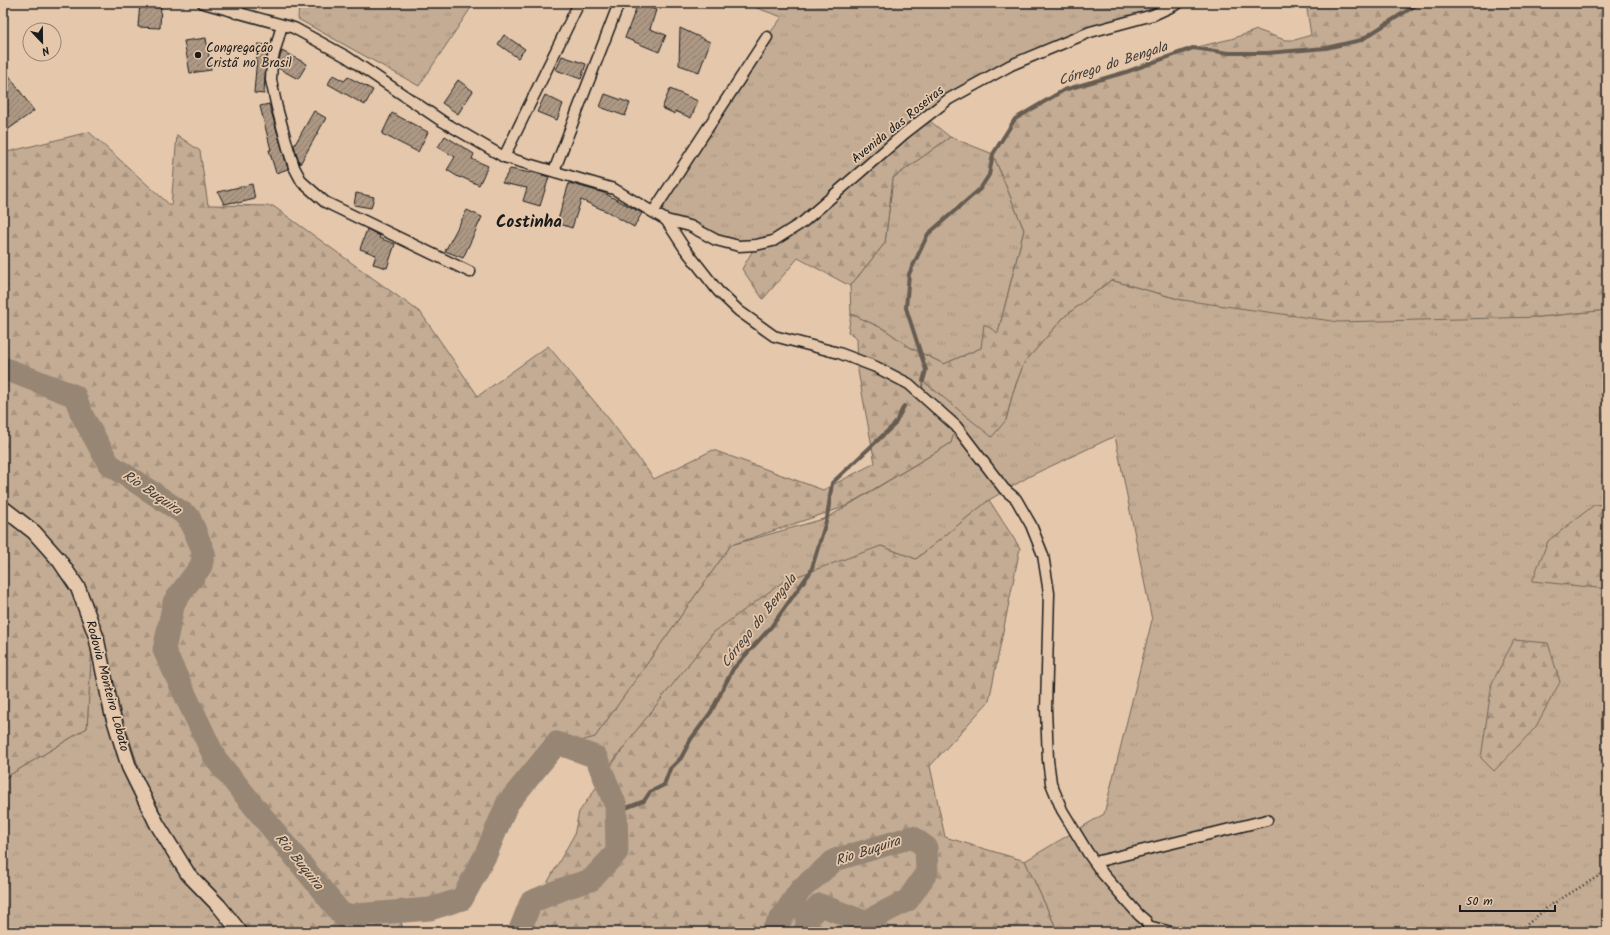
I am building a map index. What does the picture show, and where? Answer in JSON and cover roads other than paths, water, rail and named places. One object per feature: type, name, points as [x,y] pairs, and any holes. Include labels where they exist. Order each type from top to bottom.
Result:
[{"type":"main road","name":"Rodovia Monteiro Lobato","points":[[3,508],[34,532],[59,560],[78,588],[96,636],[112,713],[129,767],[157,824],[188,874],[219,906],[240,932]]},
{"type":"street","points":[[203,3],[238,8],[294,28],[347,58],[442,121],[504,157],[614,188],[666,220],[685,249],[718,291],[739,310],[774,336],[839,353],[876,367],[909,384],[956,426],[1004,489],[1016,499],[1031,525],[1043,555],[1048,593],[1046,709],[1048,760],[1051,783],[1062,810],[1095,862],[1148,926],[1171,932]]},
{"type":"street","points":[[504,157],[579,3]]},
{"type":"street","points":[[554,171],[619,3]]},
{"type":"street","name":"Avenida das Roseiras","points":[[666,220],[690,226],[716,240],[738,246],[756,245],[773,241],[803,222],[905,133],[949,99],[1011,64],[1090,32],[1153,15],[1179,3]]},
{"type":"street","points":[[282,24],[272,61],[271,80],[288,148],[294,167],[302,182],[325,202],[470,272]]},
{"type":"street","points":[[653,212],[767,37]]},
{"type":"street","points":[[1095,862],[1267,820]]},
{"type":"waterway","name":"Córrego do Bengala","points":[[923,381],[926,370],[906,308],[909,274],[928,234],[980,189],[989,175],[993,154],[1015,119],[1064,90],[1126,72],[1193,48],[1229,53],[1267,53],[1326,48],[1361,40],[1419,3]]},
{"type":"waterway","name":"Rio Buquira","points":[[3,368],[75,396],[82,415],[109,464],[189,517],[204,553],[201,566],[174,602],[164,650],[215,758],[343,916],[430,909],[462,899],[486,854],[507,804],[557,743],[596,757],[616,806],[617,852],[591,880],[565,888],[531,902],[519,932]]},
{"type":"waterway","name":"Córrego do Bengala","points":[[616,806],[626,808],[644,801],[650,792],[664,785],[670,769],[681,758],[691,739],[711,712],[733,669],[771,627],[811,571],[827,518],[832,483],[895,424],[904,406]]},
{"type":"waterway","name":"Rio Buquira","points":[[772,932],[801,889],[835,860],[912,837],[926,847],[927,872],[908,900],[865,922],[820,905],[807,918],[806,932]]},
{"type":"place","name":"Congregação Cristã no Brasil","points":[[198,55]]},
{"type":"district","name":"Costinha","points":[[529,222]]}]
